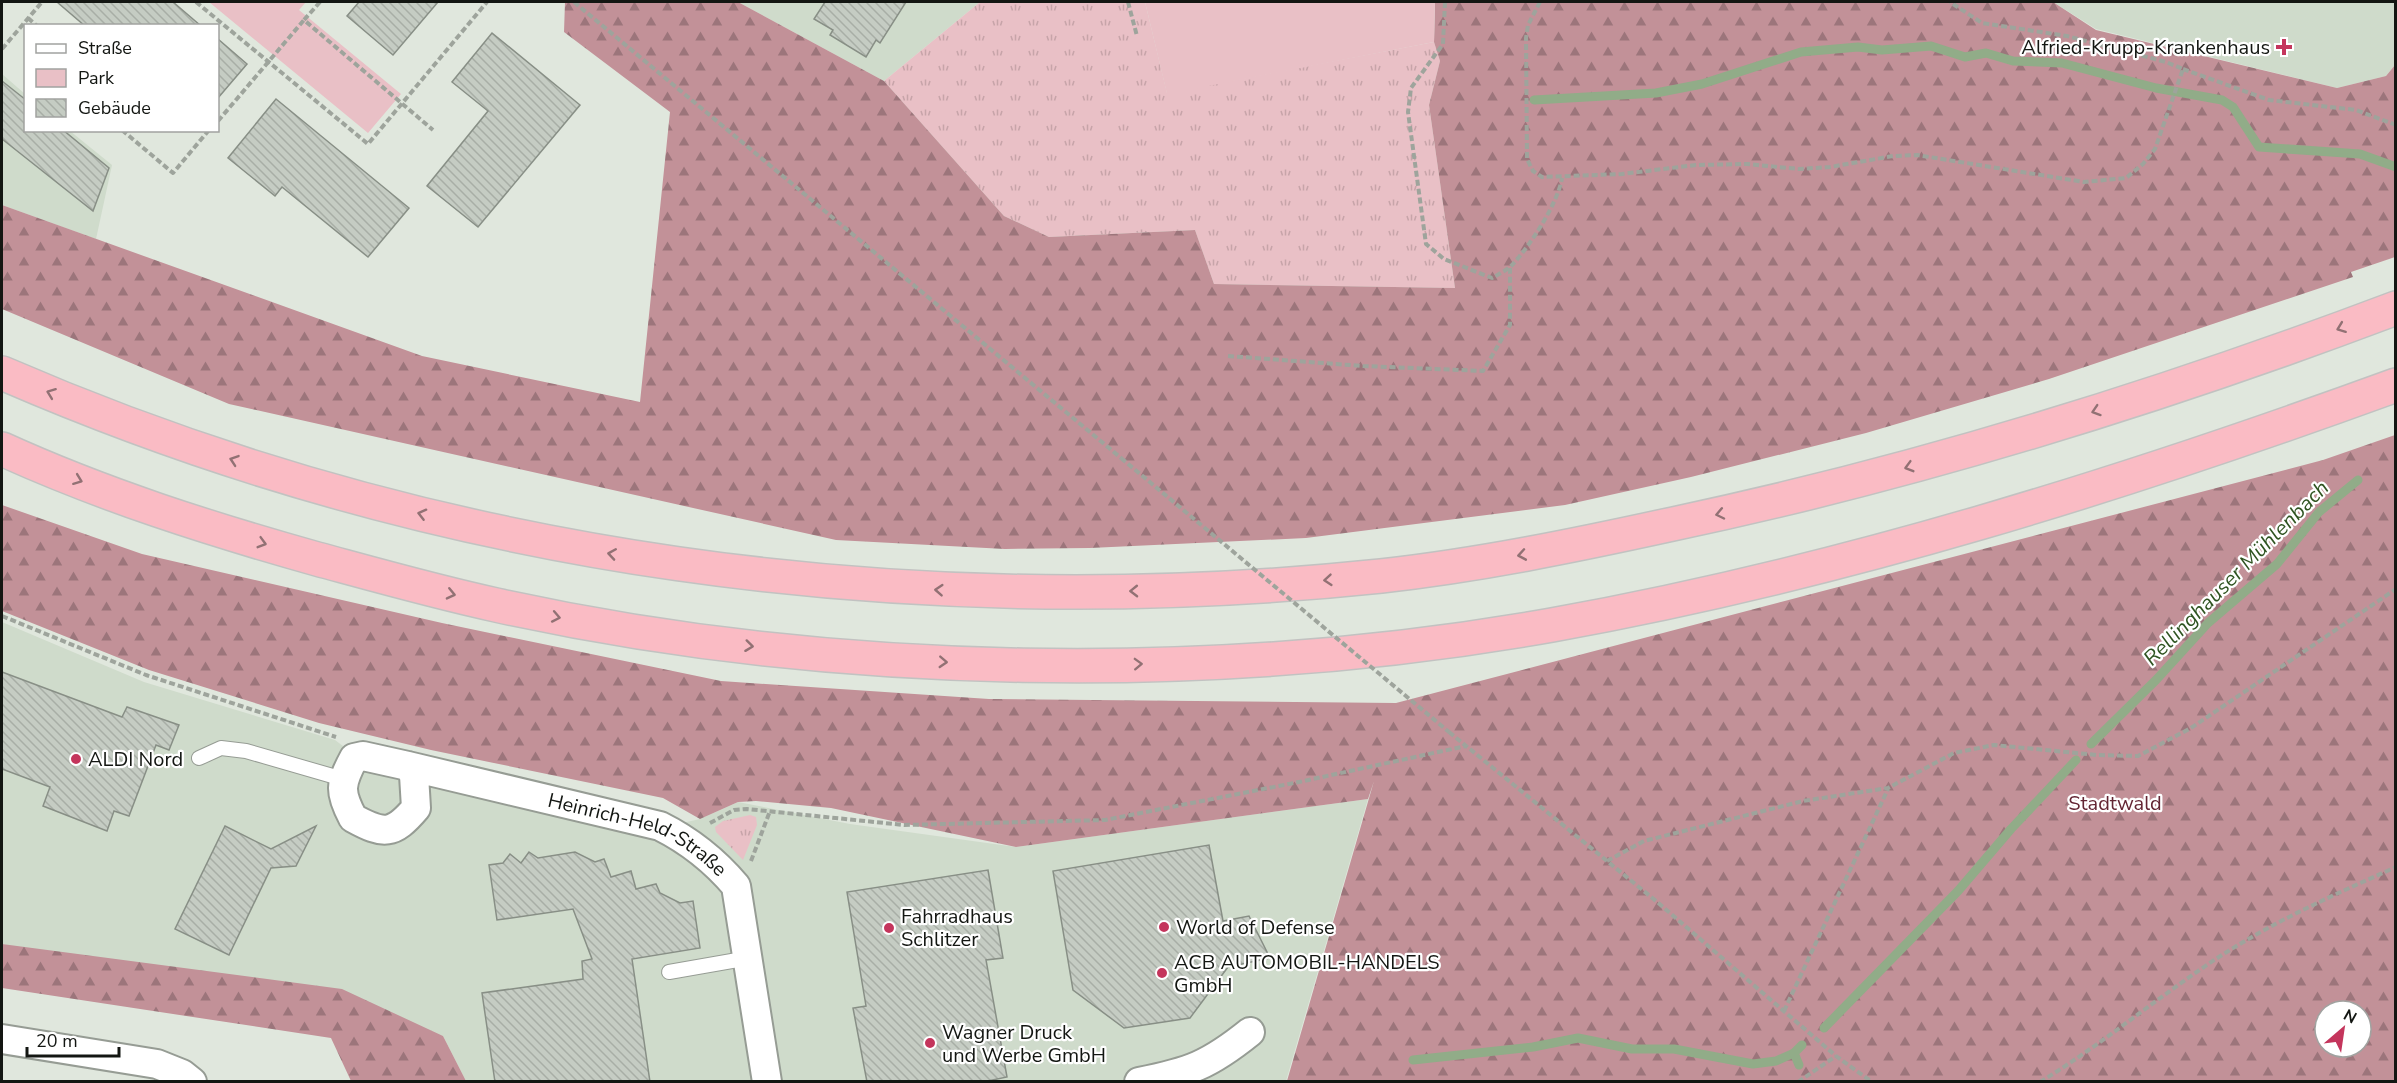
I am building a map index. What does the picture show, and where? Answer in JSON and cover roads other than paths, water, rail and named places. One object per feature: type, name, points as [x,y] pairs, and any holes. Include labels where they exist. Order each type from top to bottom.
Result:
[{"type":"highway","points":[[2,373],[180,441],[342,493],[525,538],[599,552],[779,578],[967,592],[1186,590],[1383,575],[1474,563],[1579,545],[1782,501],[2045,428],[2396,308]]},
{"type":"highway","points":[[9,455],[175,516],[251,540],[408,584],[565,619],[771,648],[946,662],[1040,665],[1183,663],[1295,657],[1396,648],[1548,626],[1714,592],[1798,572],[2052,502],[2190,458],[2396,385]]},
{"type":"street","name":"Heinrich-Held-Straße","points":[[343,779],[354,758],[363,756],[660,826],[703,852],[722,868],[736,886],[767,1082]]},
{"type":"street","points":[[343,779],[342,793],[353,818],[370,828],[384,831],[398,828],[416,808],[414,775],[408,766]]},
{"type":"street","points":[[1139,1082],[1180,1074],[1219,1058],[1250,1032]]},
{"type":"street","points":[[2,1040],[157,1064],[182,1074],[192,1082]]},
{"type":"lane","points":[[199,758],[221,748],[246,751],[343,779]]},
{"type":"lane","points":[[669,972],[749,958]]},
{"type":"waterway","points":[[1534,100],[1656,93],[1702,84],[1801,52],[1858,47],[1882,50],[1931,46],[1965,57],[1986,53],[2013,61],[2062,63],[2156,88],[2222,100],[2233,107],[2259,147],[2360,154],[2396,167]]},
{"type":"waterway","name":"Rellinghauser Mühlenbach","points":[[2091,744],[2156,680],[2208,623],[2277,564],[2319,512],[2358,480]]},
{"type":"waterway","name":"Rellinghauser Mühlenbach","points":[[1824,1028],[1958,891],[2011,829],[2076,760]]},
{"type":"waterway","name":"Rellinghauser Mühlenbach","points":[[1413,1060],[1533,1047],[1578,1038],[1632,1049],[1674,1049],[1753,1064],[1776,1061],[1794,1053]]},
{"type":"waterway","name":"Rellinghauser Mühlenbach","points":[[1799,1065],[1794,1053],[1802,1045]]},
{"type":"place","name":"Alfried-Krupp-Krankenhaus","points":[[2284,47]]},
{"type":"place","name":"ALDI Nord","points":[[76,759]]},
{"type":"place","name":"World of Defense","points":[[1164,927]]},
{"type":"place","name":"Fahrradhaus Schlitzer","points":[[889,928]]},
{"type":"place","name":"ACB AUTOMOBIL-HANDELS GmbH","points":[[1162,973]]},
{"type":"place","name":"Wagner Druck und Werbe GmbH","points":[[930,1043]]},
{"type":"park label","name":"Stadtwald","points":[[2115,803]]}]
